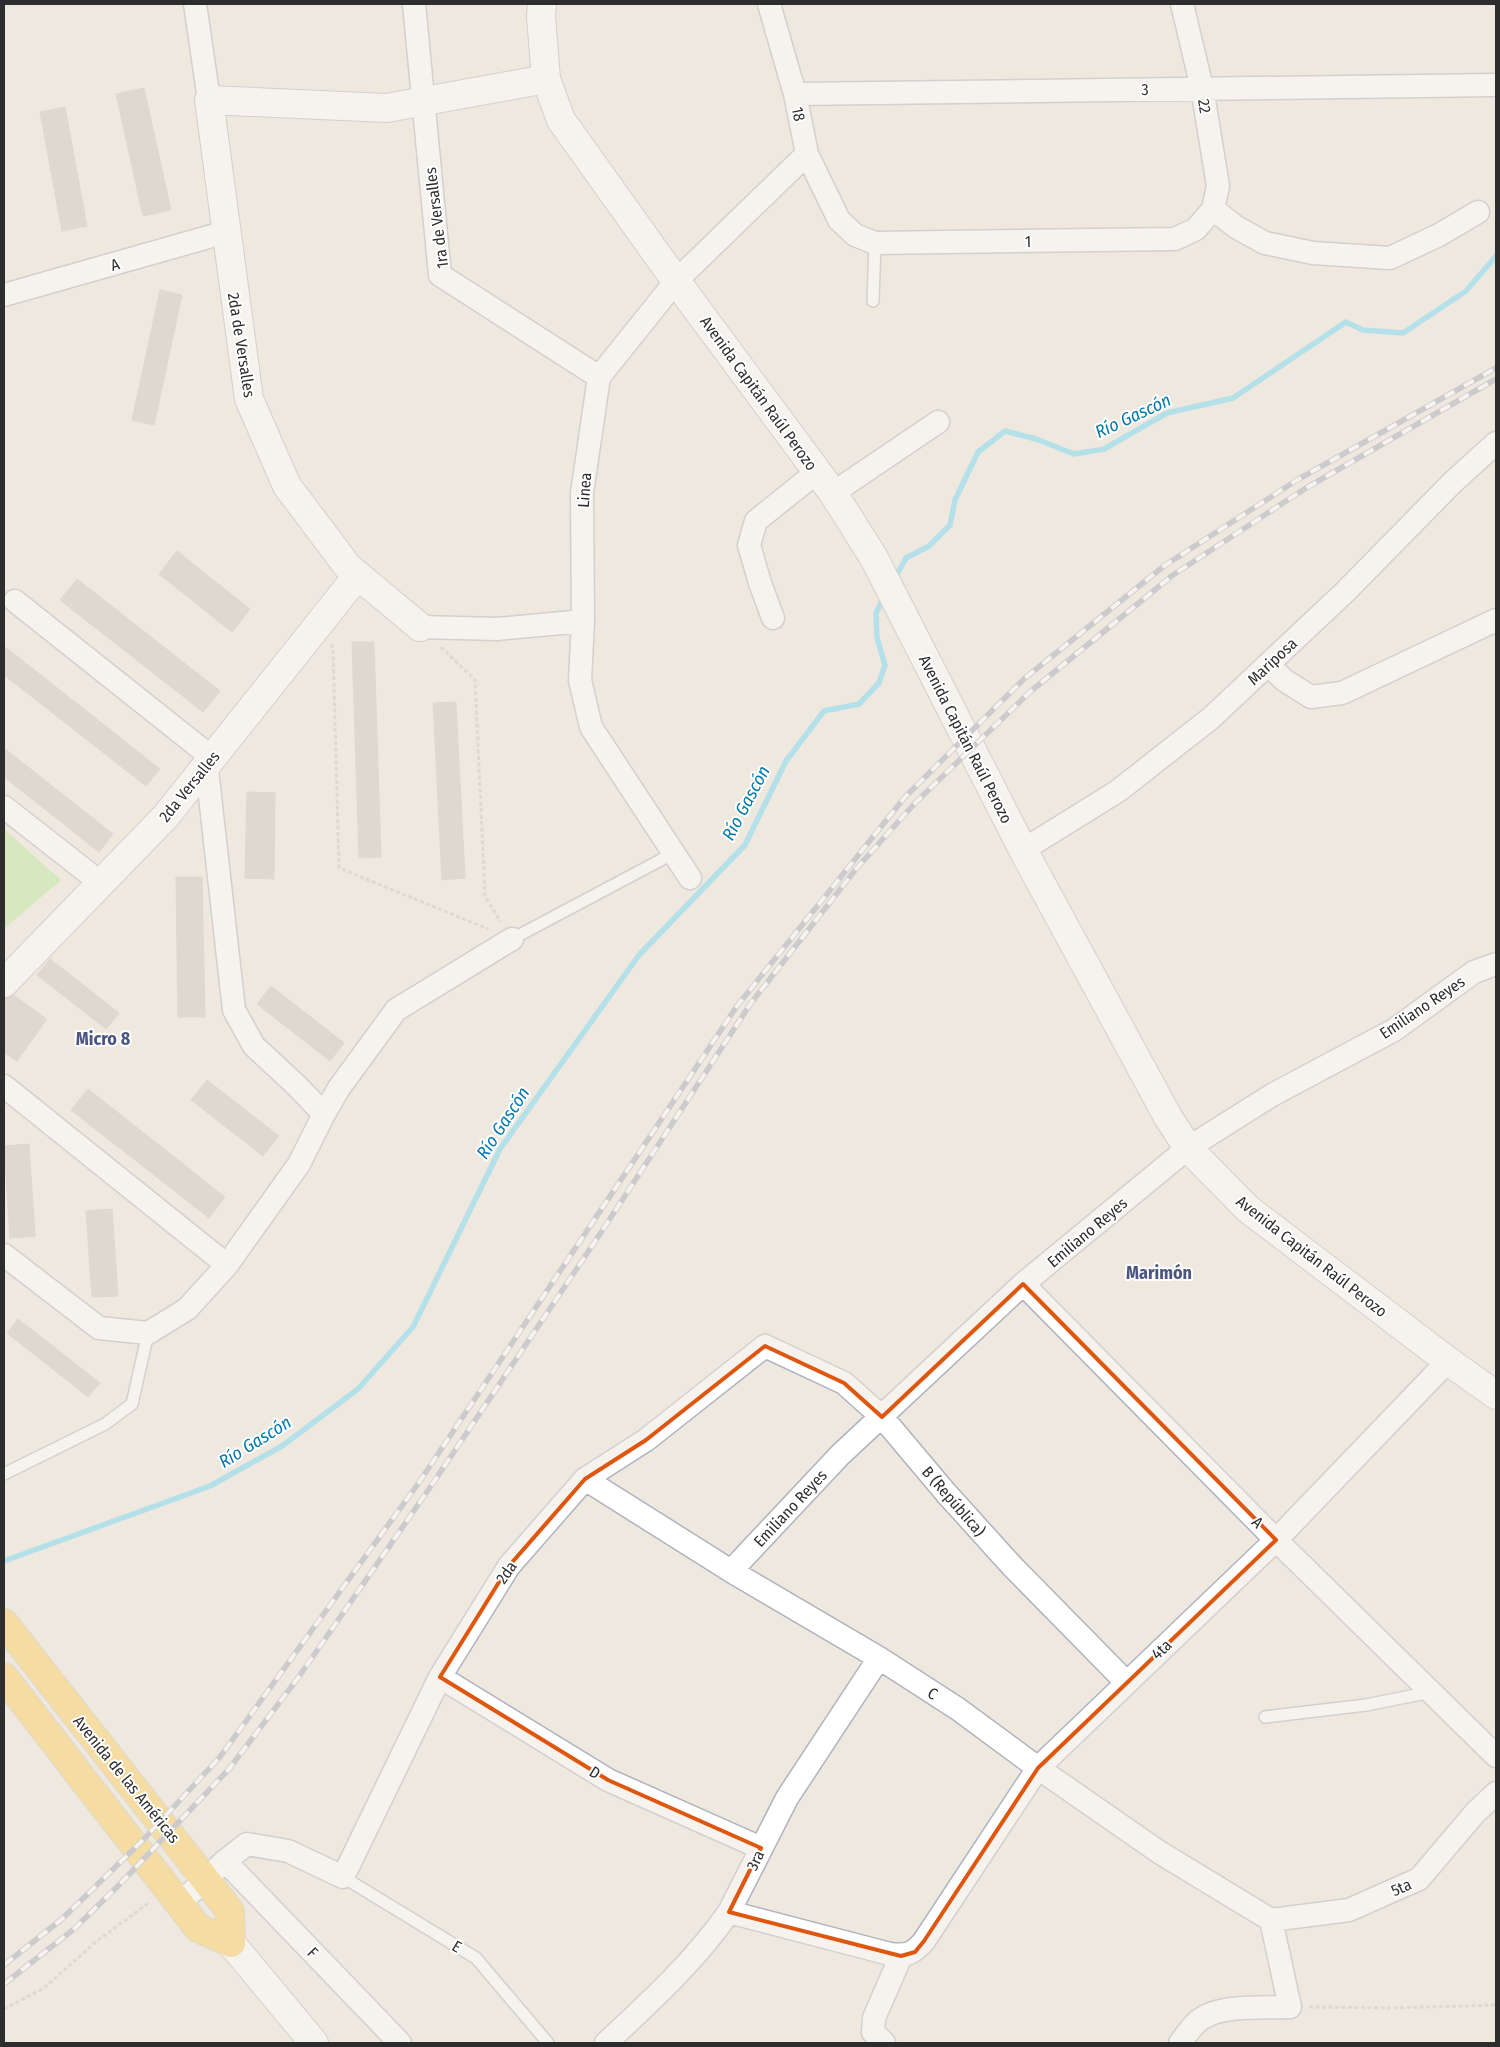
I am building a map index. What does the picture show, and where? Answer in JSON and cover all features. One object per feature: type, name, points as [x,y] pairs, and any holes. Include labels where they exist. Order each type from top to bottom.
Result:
[{"type":"main road","name":"Avenida Capitán Raúl Perozo","points":[[542,4],[541,17],[546,79],[561,120],[676,281],[825,483],[874,558],[1023,850],[1168,1117],[1188,1148],[1248,1209],[1448,1361],[1496,1395]]},
{"type":"main road","points":[[209,100],[387,108],[546,79]]},
{"type":"main road","name":"2da de Versalles","points":[[209,100],[249,399],[287,486],[348,567],[420,627]]},
{"type":"main road","name":"2da Versalles","points":[[4,983],[166,816],[358,575]]},
{"type":"main road","name":"Avenida de las Américas","points":[[4,1622],[66,1702],[216,1870],[230,1911],[231,1943]]},
{"type":"main road","name":"Avenida de las Américas","points":[[4,1677],[198,1928],[231,1943],[314,2043]]},
{"type":"main road","points":[[37,1721],[66,1702]]},
{"type":"street","name":"2da de Versalles","points":[[195,4],[209,100]]},
{"type":"street","name":"1ra de Versalles","points":[[414,4],[440,274],[599,377]]},
{"type":"street","name":"18","points":[[769,4],[795,94],[807,154],[839,220]]},
{"type":"street","name":"22","points":[[1182,4],[1202,88],[1218,186],[1213,209]]},
{"type":"street","name":"3","points":[[795,94],[1496,85]]},
{"type":"street","points":[[599,377],[676,281],[807,154]]},
{"type":"street","points":[[1213,209],[1236,227],[1265,243],[1313,253],[1390,258],[1439,235],[1478,212]]},
{"type":"street","name":"1","points":[[839,220],[855,236],[875,243],[1175,239],[1196,229],[1213,209]]},
{"type":"street","name":"A","points":[[4,295],[226,232]]},
{"type":"street","name":"Linea","points":[[599,377],[582,492],[583,621],[580,680],[591,727],[690,878]]},
{"type":"street","points":[[773,618],[749,545],[756,522],[938,422]]},
{"type":"street","name":"Mariposa","points":[[1023,850],[1118,792],[1212,718],[1345,592],[1453,482],[1496,443]]},
{"type":"street","points":[[15,600],[205,752],[208,763],[234,1010],[254,1046],[324,1114]]},
{"type":"street","points":[[1269,664],[1284,680],[1311,697],[1342,693],[1496,620]]},
{"type":"street","points":[[420,627],[497,629],[583,621]]},
{"type":"street","points":[[4,807],[102,883]]},
{"type":"street","points":[[4,1255],[100,1328],[148,1333],[188,1309],[227,1265],[300,1164],[339,1088],[396,1010],[512,939]]},
{"type":"street","name":"Emiliano Reyes","points":[[731,1571],[840,1455],[1023,1284],[1188,1148],[1272,1095],[1394,1030],[1474,972],[1496,964]]},
{"type":"street","points":[[4,1086],[227,1265]]},
{"type":"street","name":"A","points":[[1023,1284],[1276,1540],[1496,1756]]},
{"type":"street","name":"B (República)","points":[[765,1346],[844,1383],[882,1417],[946,1493],[1014,1567],[1126,1682]]},
{"type":"street","name":"2da","points":[[343,1877],[440,1677],[509,1566],[585,1479],[646,1440],[765,1346]]},
{"type":"street","name":"4ta","points":[[901,1956],[915,1952],[924,1941],[1038,1768],[1276,1540],[1448,1361]]},
{"type":"street","name":"C","points":[[585,1479],[731,1571],[879,1658],[958,1709],[1038,1768],[1159,1852],[1271,1920]]},
{"type":"street","name":"3ra","points":[[606,2043],[656,1997],[719,1927],[729,1912],[787,1798],[879,1658]]},
{"type":"street","name":"D","points":[[440,1677],[608,1780],[761,1848]]},
{"type":"street","name":"5ta","points":[[1271,1920],[1349,1910],[1419,1879],[1475,1813],[1496,1793]]},
{"type":"street","points":[[174,1897],[216,1870],[247,1844],[288,1851],[343,1877]]},
{"type":"street","name":"F","points":[[216,1870],[400,2043]]},
{"type":"street","points":[[729,1912],[901,1956],[874,2018],[873,2032],[884,2043]]},
{"type":"street","points":[[1180,2043],[1196,2023],[1212,2014],[1233,2008],[1290,2007],[1271,1920]]},
{"type":"lane","points":[[873,301],[875,243]]},
{"type":"lane","points":[[512,939],[674,853]]},
{"type":"lane","points":[[4,1474],[105,1424],[132,1404],[148,1333]]},
{"type":"lane","points":[[1265,1716],[1366,1705],[1431,1692]]},
{"type":"lane","name":"E","points":[[343,1877],[476,1958],[548,2043]]},
{"type":"path","points":[[323,620],[333,649],[339,868],[512,939]]},
{"type":"path","points":[[420,627],[475,680],[485,896],[512,939]]},
{"type":"path","points":[[4,2009],[44,1988],[97,1940],[130,1915],[174,1897]]},
{"type":"path","points":[[1290,2007],[1391,2008],[1496,2004]]},
{"type":"highlighted area","points":[[1023,1284],[1276,1540],[1038,1768],[924,1941],[915,1952],[901,1956],[729,1912],[761,1848],[608,1780],[440,1677],[509,1566],[585,1479],[646,1440],[765,1346],[844,1383],[882,1417]]},
{"type":"green space","points":[[4,829],[61,880],[4,929]]},
{"type":"building","points":[[144,88],[171,210],[143,216],[116,94]]},
{"type":"building","points":[[65,107],[87,226],[62,231],[40,112]]},
{"type":"building","points":[[160,290],[182,295],[154,425],[132,420]]},
{"type":"building","points":[[177,551],[250,609],[232,632],[159,574]]},
{"type":"building","points":[[77,579],[220,691],[203,712],[60,600]]},
{"type":"building","points":[[352,642],[374,642],[381,857],[359,858]]},
{"type":"building","points":[[4,646],[160,769],[146,786],[4,675]]},
{"type":"building","points":[[456,702],[465,878],[442,880],[433,703]]},
{"type":"building","points":[[4,748],[113,834],[99,852],[4,777]]},
{"type":"building","points":[[247,792],[275,793],[274,879],[245,878]]},
{"type":"building","points":[[176,877],[202,877],[205,1017],[178,1017]]},
{"type":"building","points":[[50,959],[119,1013],[106,1029],[37,975]]},
{"type":"building","points":[[271,986],[344,1043],[330,1061],[257,1004]]},
{"type":"building","points":[[13,995],[47,1019],[17,1061],[4,1052],[4,998]]},
{"type":"building","points":[[207,1080],[279,1136],[263,1156],[191,1100]]},
{"type":"building","points":[[88,1089],[225,1197],[209,1218],[71,1110]]},
{"type":"building","points":[[29,1144],[35,1236],[10,1238],[4,1146]]},
{"type":"building","points":[[112,1209],[118,1296],[92,1297],[86,1211]]},
{"type":"building","points":[[18,1319],[100,1383],[88,1397],[7,1333]]},
{"type":"waterway","name":"Río Gascón","points":[[895,578],[906,558],[929,546],[950,525],[955,500],[978,452],[1005,431],[1036,439],[1074,454],[1104,449],[1167,413],[1233,398],[1346,322],[1363,330],[1403,333],[1466,291],[1496,256]]},
{"type":"waterway","name":"Río Gascón","points":[[4,1561],[210,1486],[282,1446],[358,1389],[413,1327],[500,1149],[639,955],[745,845],[786,761],[824,711],[859,704],[879,683],[885,665],[877,638],[876,613],[884,597]]},
{"type":"railway","points":[[4,1965],[62,1919],[143,1840],[220,1757],[420,1481],[737,1006],[905,797],[1025,678],[1164,566],[1297,480],[1496,368]]},
{"type":"railway","points":[[4,1984],[74,1929],[119,1885],[229,1769],[298,1678],[431,1486],[600,1234],[751,1003],[856,869],[915,803],[1031,691],[1173,575],[1306,488],[1496,379]]},
{"type":"district","name":"Micro 8","points":[[103,1039]]},
{"type":"district","name":"Marimón","points":[[1159,1273]]}]
